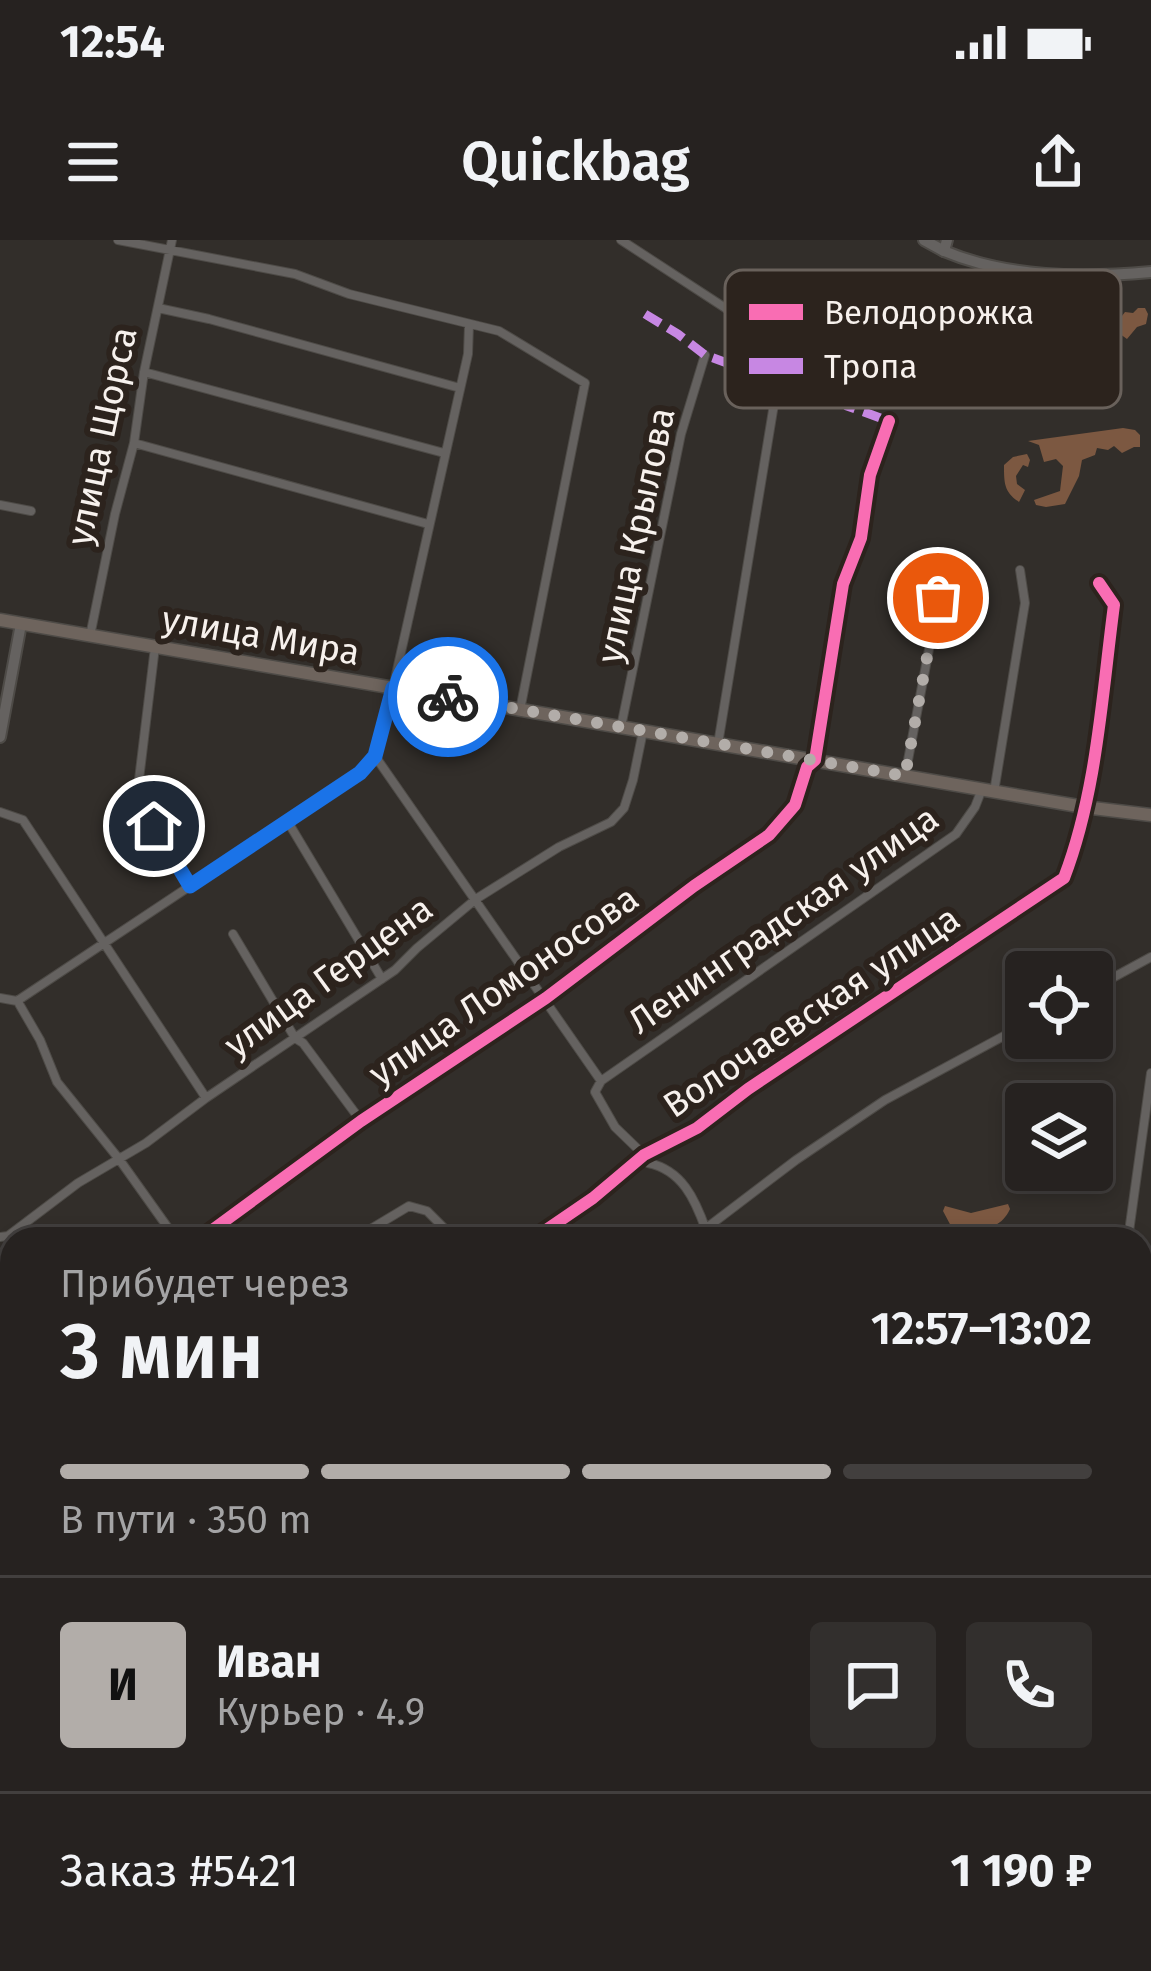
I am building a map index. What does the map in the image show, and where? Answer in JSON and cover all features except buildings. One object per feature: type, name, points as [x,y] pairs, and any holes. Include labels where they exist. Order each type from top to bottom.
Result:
[{"type":"main road","points":[[924,240],[946,246],[975,264],[1002,270]]},
{"type":"main road","points":[[1121,272],[1151,272]]},
{"type":"main road","name":"улица Мира","points":[[0,620],[1151,815]]},
{"type":"main road","points":[[0,737],[21,624]]},
{"type":"street","points":[[118,240],[172,244],[500,331],[585,382],[520,710]]},
{"type":"street","points":[[622,240],[725,309]]},
{"type":"street","name":"улица Щорса","points":[[90,636],[172,244]]},
{"type":"street","points":[[158,308],[460,388]]},
{"type":"street","points":[[0,998],[17,1001],[360,773],[375,756],[468,354],[469,325]]},
{"type":"street","name":"улица Крылова","points":[[621,727],[681,434],[705,355]]},
{"type":"street","points":[[144,372],[445,453]]},
{"type":"street","points":[[718,743],[773,408]]},
{"type":"street","name":"улица Ломоносова","points":[[216,1227],[362,1121],[546,998],[769,835],[795,806],[807,767],[815,760],[843,584],[861,538],[870,475],[890,421]]},
{"type":"street","points":[[134,443],[428,524]]},
{"type":"street","points":[[0,505],[31,511]]},
{"type":"street","points":[[905,776],[946,554]]},
{"type":"street","name":"Ленинградская улица","points":[[602,1081],[956,834],[988,790],[1025,603],[1020,570]]},
{"type":"street","name":"Волочаевская улица","points":[[551,1227],[644,1155],[697,1128],[1064,878],[1078,840],[1114,604],[1099,583]]},
{"type":"street","points":[[155,647],[137,796],[190,886]]},
{"type":"street","name":"улица Герцена","points":[[20,1227],[382,979],[476,899],[559,847],[611,822],[624,808],[643,730]]},
{"type":"street","points":[[375,756],[602,1081],[595,1093],[615,1126],[648,1163],[665,1166],[682,1182],[705,1227]]},
{"type":"street","points":[[0,812],[23,820],[206,1098]]},
{"type":"street","points":[[288,822],[382,979]]},
{"type":"street","points":[[233,934],[295,1038],[303,1042],[362,1121]]},
{"type":"street","points":[[1113,977],[1151,957]]},
{"type":"street","points":[[17,1001],[57,1082],[167,1227]]},
{"type":"street","points":[[710,1227],[796,1160],[885,1100],[1005,1035]]},
{"type":"street","points":[[1130,1227],[1151,1073]]},
{"type":"street","points":[[374,1227],[409,1206],[427,1211],[442,1227]]},
{"type":"shaded area","points":[[1145,308],[1146,324],[1127,339],[1121,335],[1121,317]]},
{"type":"shaded area","points":[[1123,428],[1140,435],[1140,447],[1122,453],[1114,446],[1097,448],[1095,455],[1082,460],[1065,504],[1036,505],[1034,500],[1060,491],[1063,466],[1056,459],[1044,462],[1039,445],[1028,441]]},
{"type":"shaded area","points":[[1027,454],[1028,467],[1023,465],[1016,476],[1025,490],[1019,502],[1006,486],[1004,465]]},
{"type":"shaded area","points":[[1008,1204],[1010,1209],[1000,1223],[989,1227],[951,1227],[943,1211],[945,1206],[971,1213]]},
{"type":"marked path","points":[[645,314],[705,355],[725,362]]},
{"type":"marked path","points":[[853,408],[889,421]]},
{"type":"cycle path","points":[[216,1227],[361,1121],[546,998],[769,835],[795,805],[807,767],[815,760],[843,584],[861,538],[870,475],[889,421]]},
{"type":"cycle path","points":[[551,1227],[644,1155],[697,1128],[1064,878],[1084,812],[1102,708],[1114,605],[1099,583]]},
{"type":"way so far","points":[[448,697],[905,776],[938,598]]},
{"type":"route","points":[[154,826],[190,886],[360,773],[375,756],[393,688],[448,697]]}]
